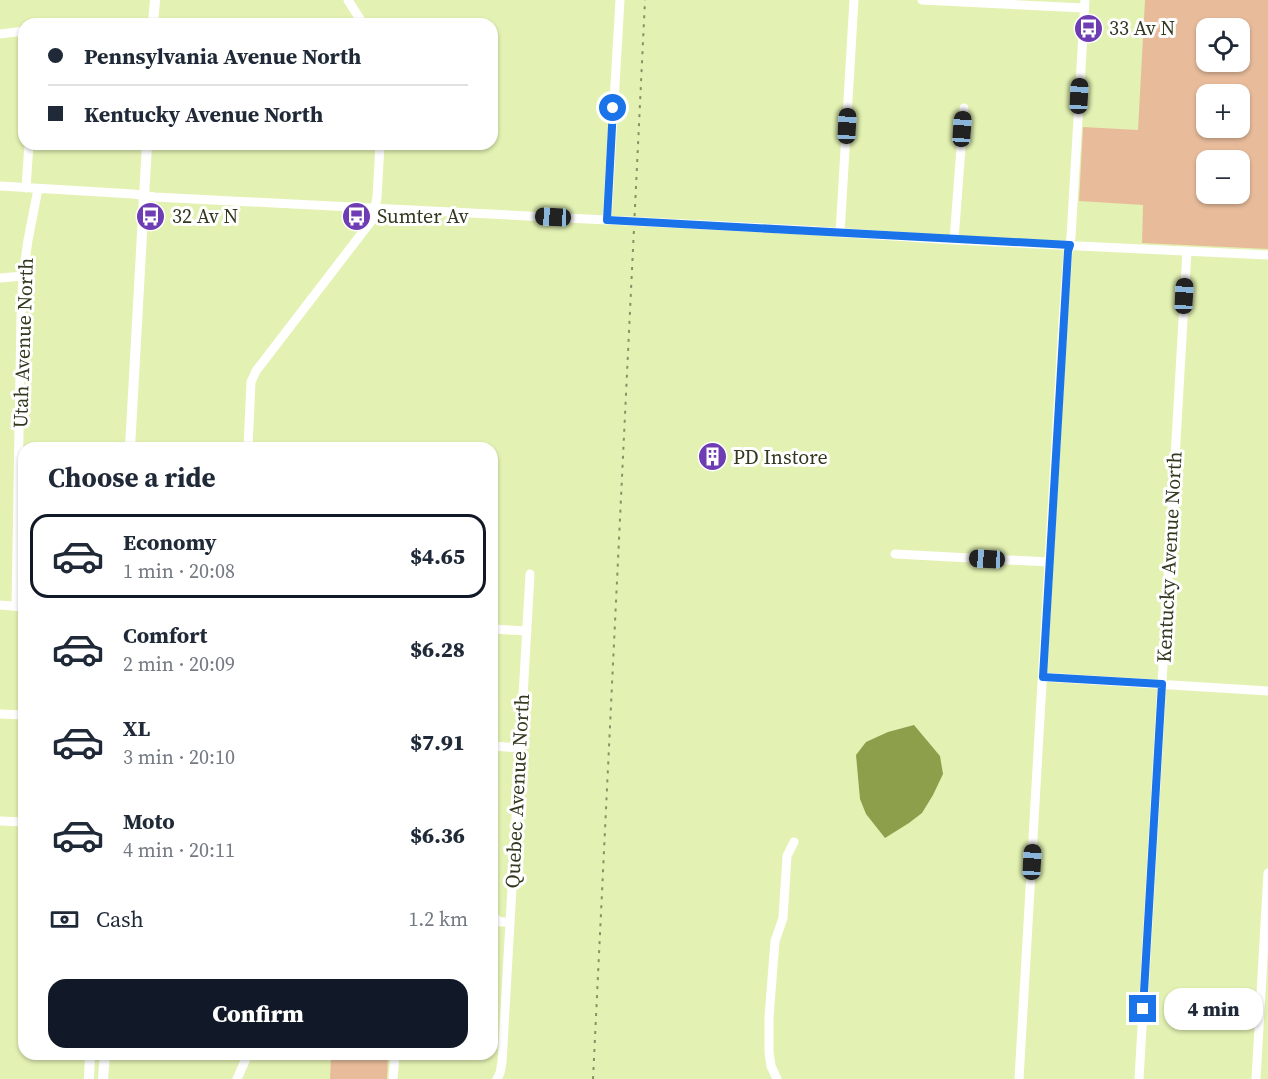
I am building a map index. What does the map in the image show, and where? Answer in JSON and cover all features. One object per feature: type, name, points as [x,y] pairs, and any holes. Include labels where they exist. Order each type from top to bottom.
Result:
[{"type":"main road","points":[[154,18],[155,0]]},
{"type":"main road","points":[[130,442],[147,150]]},
{"type":"main road","points":[[89,1079],[90,1060]]},
{"type":"main road","points":[[103,1079],[105,1060]]},
{"type":"street","points":[[348,0],[359,18]]},
{"type":"street","points":[[607,220],[620,0]]},
{"type":"street","points":[[840,233],[854,0]]},
{"type":"street","points":[[922,0],[1084,4],[1070,245],[1063,321],[1019,1079]]},
{"type":"street","points":[[0,34],[18,32]]},
{"type":"street","points":[[954,240],[964,108]]},
{"type":"street","points":[[26,188],[29,150]]},
{"type":"street","points":[[248,442],[251,382],[256,370],[372,220],[377,198],[380,150]]},
{"type":"street","points":[[0,186],[144,196],[1268,255]]},
{"type":"street","name":"Utah Avenue North","points":[[21,442],[23,276],[38,189]]},
{"type":"street","name":"Kentucky Avenue North","points":[[1139,1079],[1187,250]]},
{"type":"street","points":[[0,278],[23,276]]},
{"type":"street","points":[[895,554],[1049,562]]},
{"type":"street","name":"Quebec Avenue North","points":[[496,1079],[502,1062],[530,574]]},
{"type":"street","points":[[0,605],[18,606]]},
{"type":"street","points":[[498,629],[527,631]]},
{"type":"street","points":[[1043,677],[1268,691]]},
{"type":"street","points":[[0,714],[18,715]]},
{"type":"street","points":[[498,746],[520,748]]},
{"type":"street","points":[[0,821],[18,822]]},
{"type":"street","points":[[777,1079],[771,1066],[769,1052],[771,992],[775,941],[783,918],[787,856],[794,843]]},
{"type":"street","points":[[1256,1079],[1265,974],[1268,873]]},
{"type":"street","points":[[498,920],[510,922]]},
{"type":"street","points":[[237,1079],[245,1060]]},
{"type":"street","points":[[393,1079],[394,1060]]},
{"type":"shaded area","points":[[1145,0],[1268,0],[1268,249],[1142,243],[1143,205],[1079,201],[1083,127],[1138,130]]},
{"type":"shaded area","points":[[914,725],[940,756],[943,774],[922,813],[885,838],[866,814],[860,799],[856,755],[866,742],[888,732]]},
{"type":"shaded area","points":[[331,1060],[388,1060],[387,1079],[330,1079]]},
{"type":"railway","points":[[593,1079],[645,0]]},
{"type":"place","name":"33 Av N","points":[[1088,28]]},
{"type":"place","name":"32 Av N","points":[[151,216]]},
{"type":"place","name":"Sumter Av","points":[[356,216]]},
{"type":"place","name":"PD Instore","points":[[712,457]]},
{"type":"route","points":[[613,108],[607,220],[1070,245],[1063,321],[1043,677],[1162,684],[1143,1009]]}]
